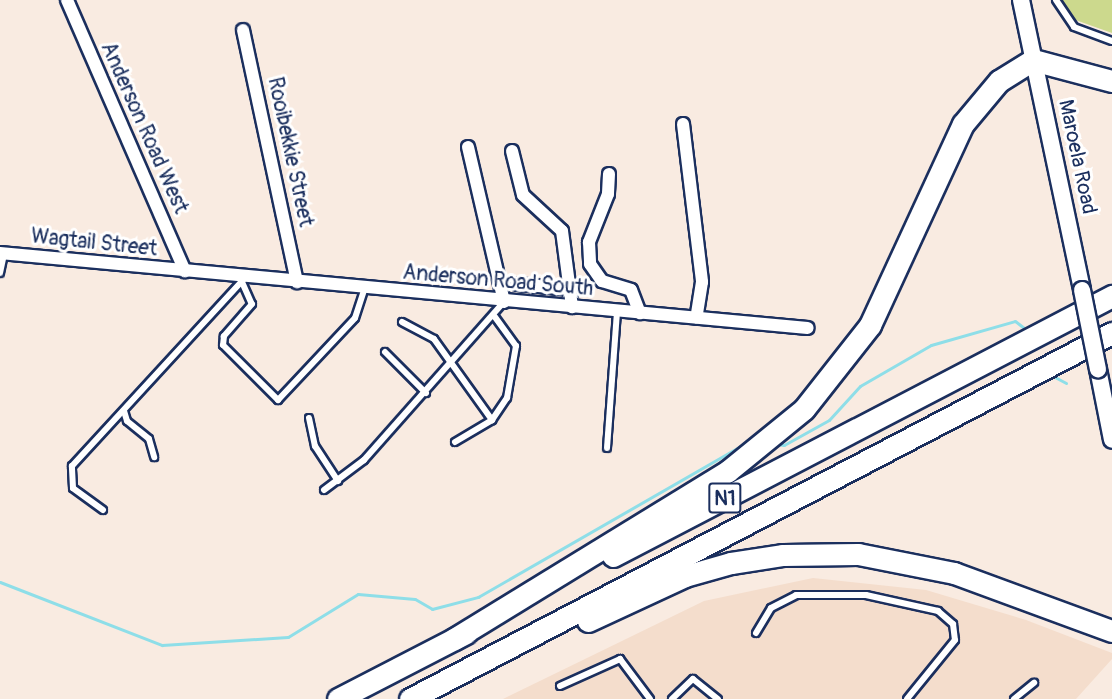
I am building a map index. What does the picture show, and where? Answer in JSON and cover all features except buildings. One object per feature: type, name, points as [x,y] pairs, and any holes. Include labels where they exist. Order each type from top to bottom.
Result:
[{"type":"highway","points":[[454,639],[728,471],[804,409],[870,325],[963,124],[999,81],[1034,60],[1112,81]]},
{"type":"highway","name":"N1","points":[[338,699],[1112,296]]},
{"type":"highway","name":"N1","points":[[410,699],[1112,333]]},
{"type":"highway","points":[[419,699],[685,576],[783,555],[858,554],[902,560],[954,573],[1112,631]]},
{"type":"street","name":"Anderson Road West","points":[[67,0],[185,271]]},
{"type":"street","name":"Maroela Road","points":[[1021,0],[1112,440]]},
{"type":"street","name":"Rooibekkie Street","points":[[243,30],[297,282]]},
{"type":"street","points":[[683,124],[702,282],[696,318]]},
{"type":"street","points":[[468,147],[504,302]]},
{"type":"street","points":[[512,151],[523,195],[562,231],[572,307]]},
{"type":"street","points":[[609,174],[608,194],[589,242],[590,264],[602,281],[633,292],[640,313]]},
{"type":"street","name":"Wagtail Street","points":[[2,253],[185,271]]},
{"type":"street","name":"Anderson Road South","points":[[185,271],[245,279],[808,328]]},
{"type":"street","points":[[517,284],[570,290]]},
{"type":"lane","points":[[1056,0],[1074,27],[1112,41]]},
{"type":"lane","points":[[0,273],[2,253]]},
{"type":"lane","points":[[245,279],[252,304],[224,336],[223,345],[278,399],[355,318],[365,288]]},
{"type":"lane","points":[[103,510],[73,488],[71,470],[245,279]]},
{"type":"lane","points":[[324,490],[364,460],[495,317],[504,302]]},
{"type":"lane","points":[[607,448],[617,311]]},
{"type":"lane","points":[[454,442],[492,420],[507,398],[516,350],[495,317]]},
{"type":"lane","points":[[402,322],[434,339],[492,420]]},
{"type":"lane","points":[[385,352],[426,393]]},
{"type":"lane","points":[[124,411],[127,421],[149,440],[154,457]]},
{"type":"lane","points":[[309,418],[315,447],[338,481]]},
{"type":"lane","points":[[756,633],[771,608],[796,595],[866,595],[938,611],[953,624],[955,640],[907,699]]},
{"type":"lane","points":[[560,686],[620,659],[650,699]]},
{"type":"lane","points":[[672,699],[693,679],[717,699]]},
{"type":"lane","points":[[1014,699],[1034,683]]},
{"type":"shaded area","points":[[813,578],[926,590],[1026,620],[1112,653],[1112,659],[1076,699],[503,699],[704,601]]},
{"type":"green space","points":[[1061,0],[1112,0],[1112,33],[1067,17]]},
{"type":"waterway","points":[[775,444],[784,445],[829,420],[860,386],[931,345],[1015,321],[1024,328]]},
{"type":"waterway","points":[[1051,375],[1066,383]]},
{"type":"waterway","points":[[0,582],[162,645],[288,637],[358,594],[415,599],[432,609],[478,597],[748,442]]}]
